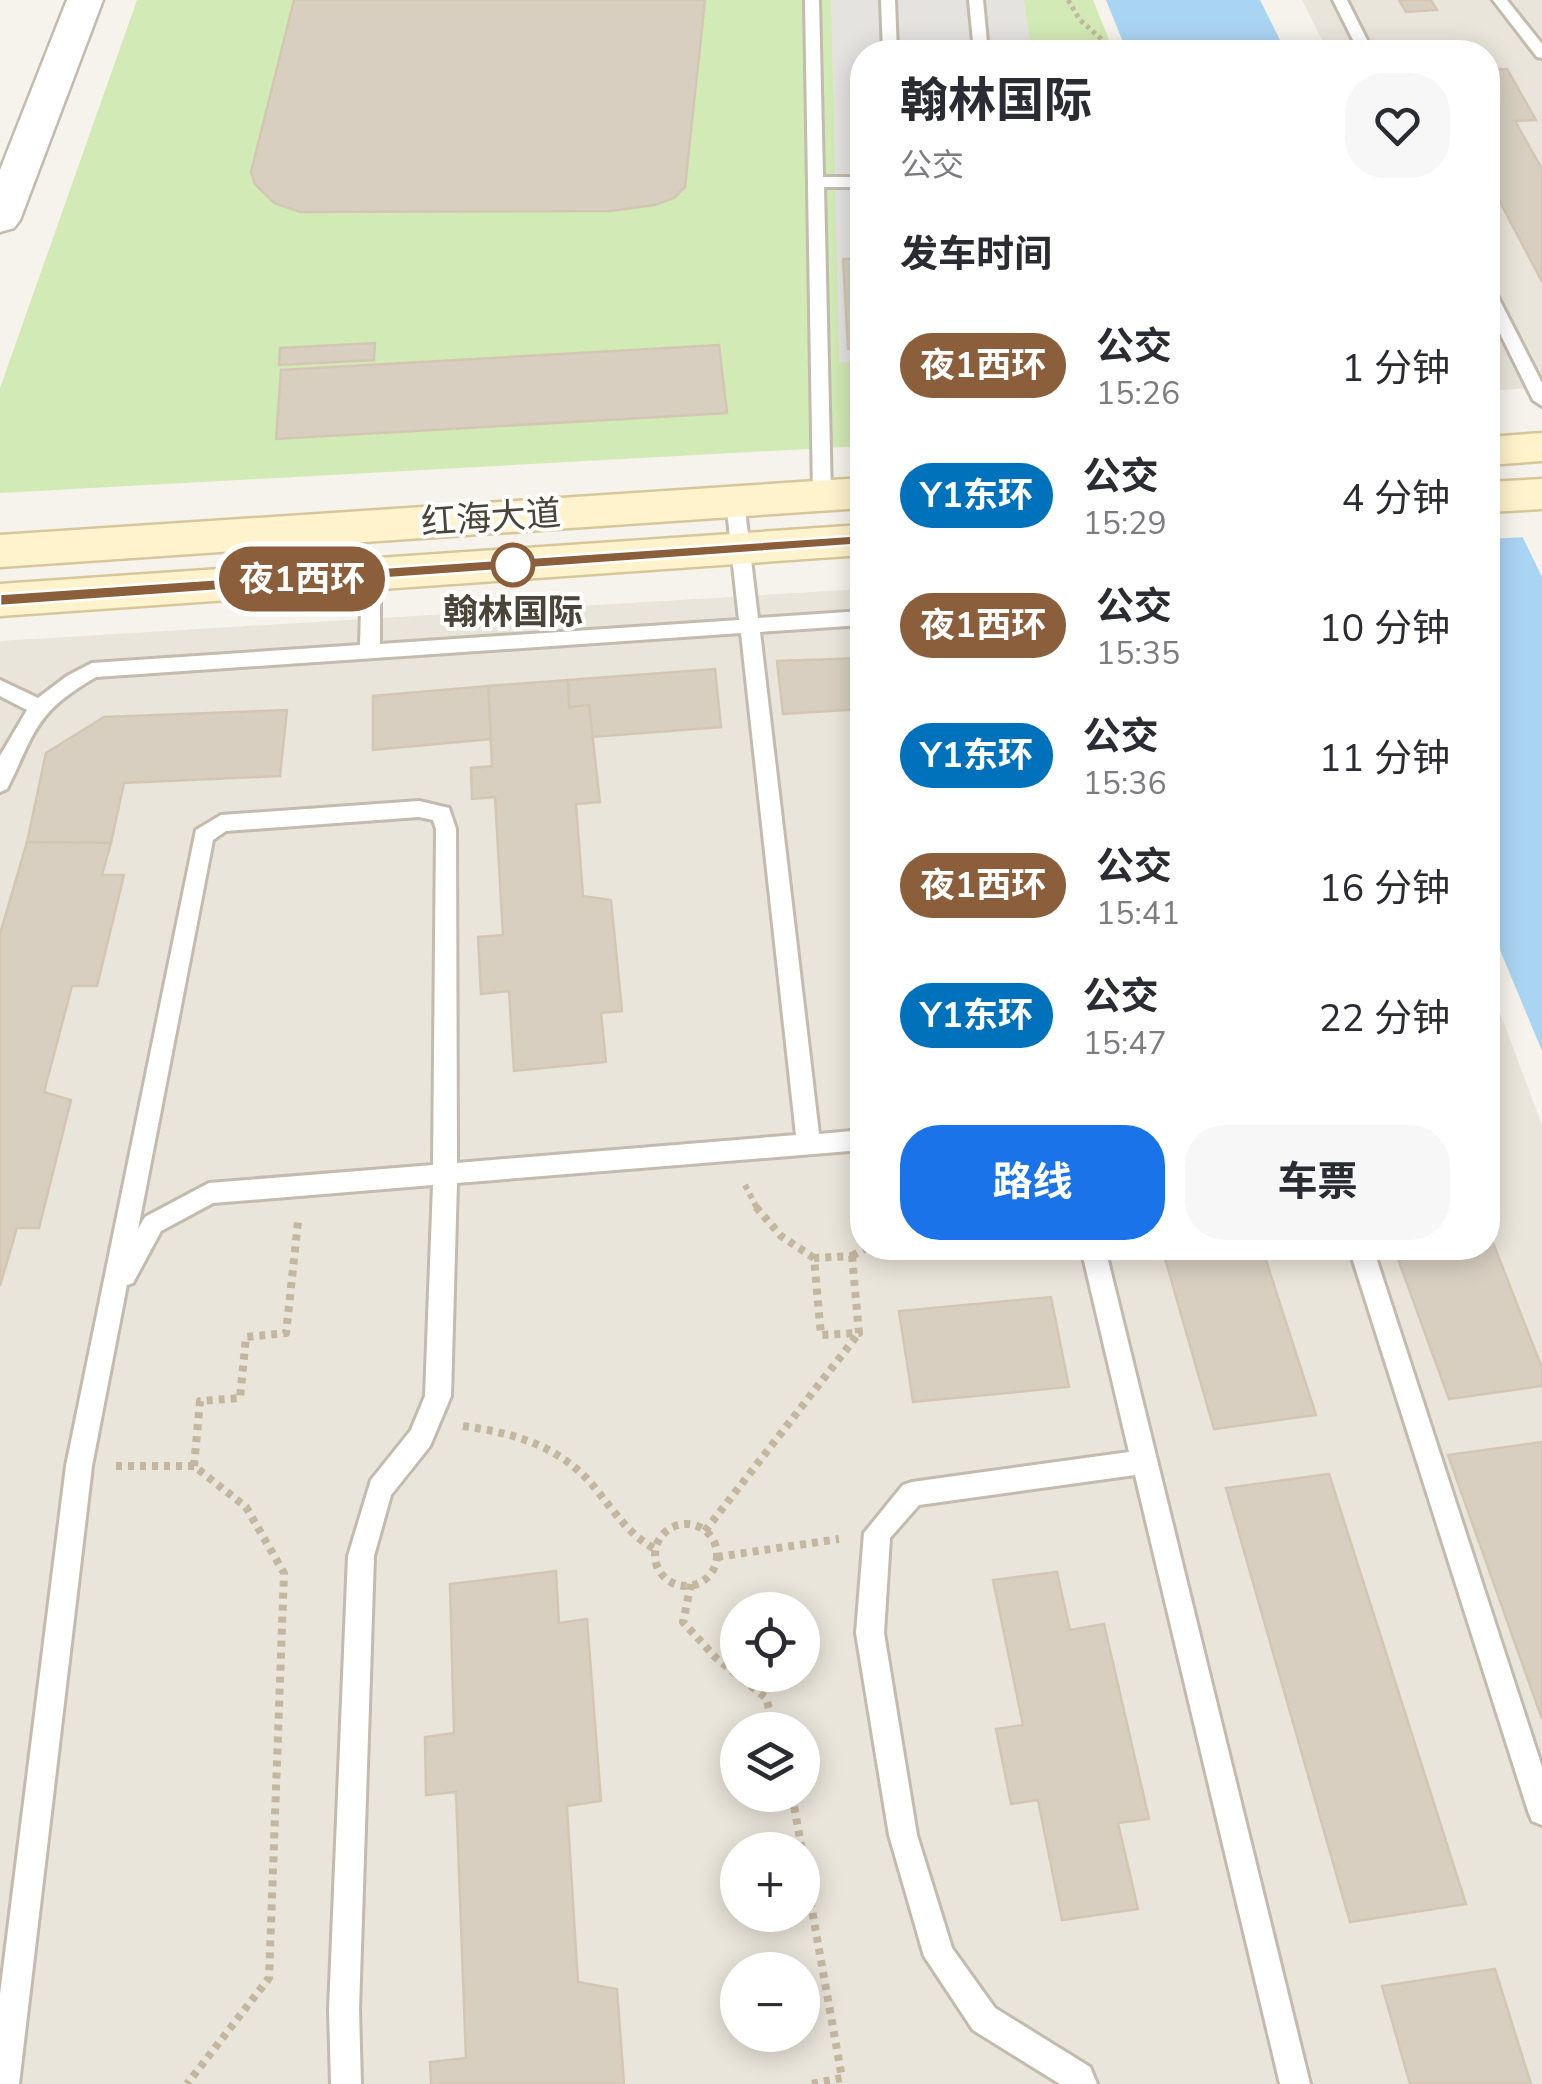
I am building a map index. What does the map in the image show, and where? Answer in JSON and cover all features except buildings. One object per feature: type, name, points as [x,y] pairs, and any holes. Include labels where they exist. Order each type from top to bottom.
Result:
[{"type":"main road","points":[[1500,449],[1542,446]]},
{"type":"main road","name":"红海大道","points":[[0,551],[842,494]]},
{"type":"main road","points":[[1500,496],[1542,494]]},
{"type":"main road","name":"红海大道","points":[[0,600],[850,541]]},
{"type":"street","points":[[0,124],[50,0]]},
{"type":"street","points":[[0,220],[85,0]]},
{"type":"lane","points":[[812,0],[816,182],[842,494]]},
{"type":"lane","points":[[888,0],[890,40]]},
{"type":"lane","points":[[976,0],[980,40]]},
{"type":"lane","points":[[1340,0],[1360,40]]},
{"type":"lane","points":[[1500,0],[1542,54]]},
{"type":"lane","points":[[816,182],[850,182]]},
{"type":"lane","points":[[1500,317],[1542,400]]},
{"type":"lane","points":[[735,501],[809,1144]]},
{"type":"lane","points":[[370,650],[371,574]]},
{"type":"lane","points":[[0,784],[16,740],[38,707],[58,688],[92,670],[850,619]]},
{"type":"lane","points":[[0,687],[38,707]]},
{"type":"lane","points":[[4,2084],[80,1466],[203,836],[221,823],[419,810],[442,814],[446,830],[445,1174],[438,1396],[421,1438],[380,1490],[361,1556],[344,2009],[346,2084]]},
{"type":"lane","points":[[114,1290],[154,1224],[209,1193],[850,1141]]},
{"type":"lane","points":[[1096,1260],[1294,2084]]},
{"type":"lane","points":[[1365,1260],[1542,1811]]},
{"type":"lane","points":[[1082,2084],[1079,2078],[984,2020],[939,1956],[903,1835],[870,1633],[877,1533],[912,1494],[1145,1462]]},
{"type":"path","points":[[1068,0],[1080,20],[1102,40]]},
{"type":"path","points":[[735,1150],[757,1215],[792,1246],[814,1258],[850,1256]]},
{"type":"path","points":[[194,1466],[200,1401],[240,1398],[246,1337],[286,1333],[302,1185]]},
{"type":"path","points":[[814,1258],[822,1335],[860,1333]]},
{"type":"path","points":[[705,1531],[860,1333],[852,1260]]},
{"type":"path","points":[[427,1422],[525,1436],[578,1470],[640,1543],[655,1549]]},
{"type":"path","points":[[80,1466],[194,1466],[246,1507],[284,1573],[282,1715],[269,1978],[187,2084]]},
{"type":"path","points":[[696,1526],[717,1547],[717,1557],[709,1576],[691,1584],[671,1582],[662,1576],[655,1549],[675,1527],[696,1526]]},
{"type":"path","points":[[717,1557],[877,1533]]},
{"type":"path","points":[[691,1584],[683,1622],[716,1658],[766,1698],[770,1712]]},
{"type":"path","points":[[811,2084],[844,2081],[817,1932]]},
{"type":"shaded area","points":[[831,0],[1024,0],[1030,40],[850,40],[850,362],[839,362]]},
{"type":"shaded area","points":[[1302,0],[1542,0],[1542,387],[1500,390],[1500,40],[1322,40]]},
{"type":"shaded area","points":[[850,590],[850,1260],[1500,1260],[1500,1013],[1542,1125],[1542,2084],[0,2084],[0,641]]},
{"type":"green space","points":[[137,0],[1093,0],[1109,40],[850,40],[850,447],[0,493],[0,388]]},
{"type":"water","points":[[1106,0],[1260,0],[1280,40],[1122,40]]},
{"type":"water","points":[[1500,491],[1542,577],[1542,1051],[1500,950]]},
{"type":"pier","points":[[1500,480],[1528,537],[1500,538]]},
{"type":"bus line","name":"夜1西环","points":[[0,600],[850,541]]},
{"type":"place","name":"翰林国际","points":[[513,565]]}]
